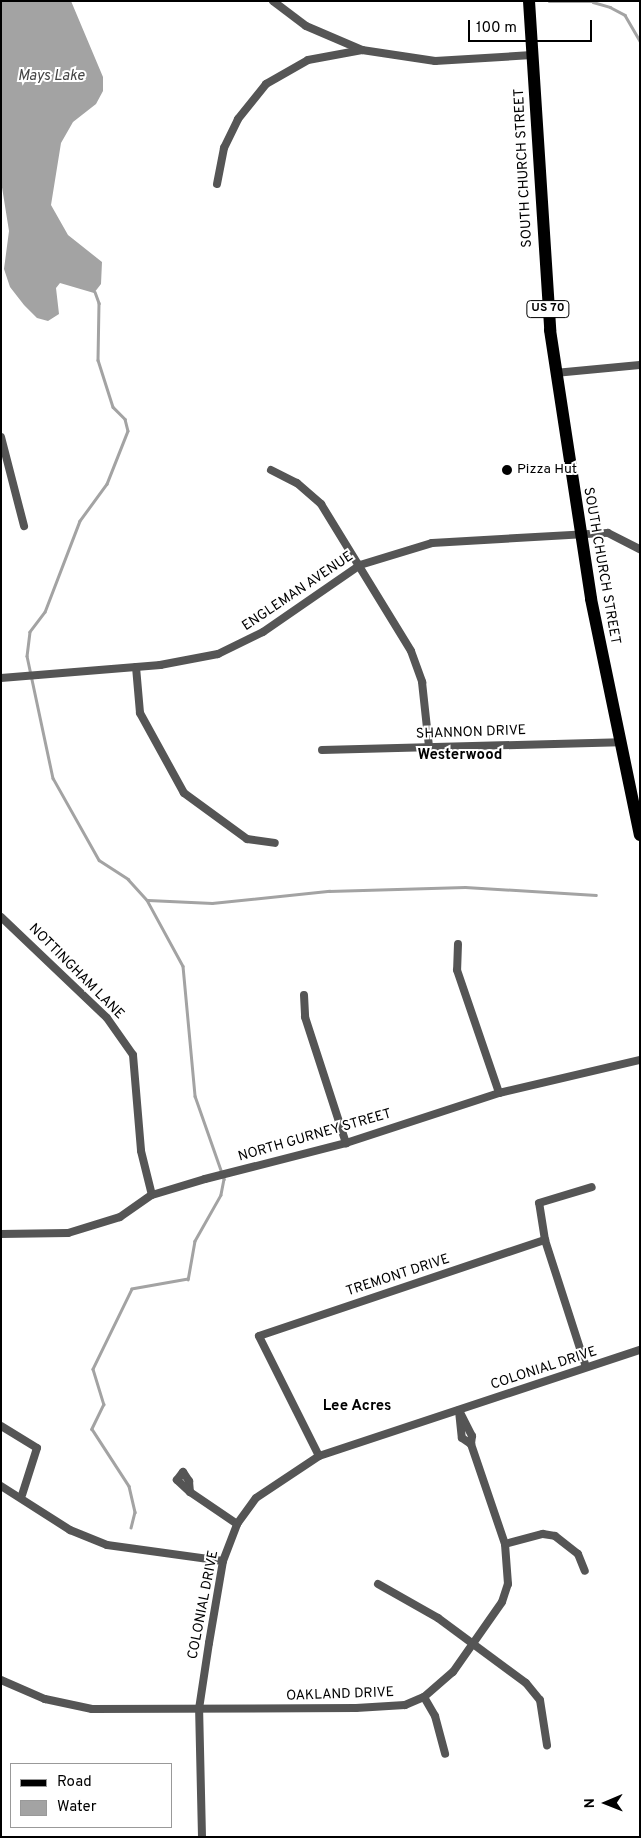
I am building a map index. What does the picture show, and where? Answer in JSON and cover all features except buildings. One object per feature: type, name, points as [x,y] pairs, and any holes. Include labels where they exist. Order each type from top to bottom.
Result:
[{"type":"main road","name":"SOUTH CHURCH STREET","points":[[529,1],[555,372],[579,533],[640,835]]},
{"type":"street","points":[[274,1],[306,26],[362,50],[436,61],[532,56]]},
{"type":"street","points":[[217,184],[224,148],[234,126],[266,84],[308,60],[362,50]]},
{"type":"street","points":[[555,372],[640,365]]},
{"type":"street","points":[[1,437],[24,526]]},
{"type":"street","points":[[270,470],[297,483],[321,504],[411,651],[422,682],[429,746]]},
{"type":"street","name":"ENGLEMAN AVENUE","points":[[1,678],[44,671],[136,667],[192,661],[242,644],[360,565],[432,543],[579,533],[608,533],[640,549]]},
{"type":"street","points":[[136,667],[140,713],[184,793],[247,839],[275,843]]},
{"type":"street","name":"SHANNON DRIVE","points":[[322,750],[620,742]]},
{"type":"street","name":"NOTTINGHAM LANE","points":[[1,917],[107,1018],[133,1055],[141,1151],[152,1195]]},
{"type":"street","points":[[458,944],[458,970],[498,1093]]},
{"type":"street","points":[[304,995],[305,1017],[346,1143]]},
{"type":"street","name":"NORTH GURNEY STREET","points":[[1,1234],[68,1233],[120,1217],[152,1195],[346,1143],[498,1093],[640,1060]]},
{"type":"street","points":[[586,1367],[545,1240],[539,1204],[592,1187]]},
{"type":"street","name":"TREMONT DRIVE","points":[[319,1456],[259,1336],[545,1240]]},
{"type":"street","name":"COLONIAL DRIVE","points":[[202,1837],[199,1709],[223,1560],[237,1524],[273,1483],[319,1456],[640,1350]]},
{"type":"street","name":"OAKLAND DRIVE","points":[[1,1680],[45,1699],[92,1709],[386,1707],[424,1698],[453,1672],[502,1602],[509,1567],[505,1544],[471,1444],[472,1436],[459,1410]]},
{"type":"street","points":[[1,1426],[37,1448],[22,1495]]},
{"type":"street","points":[[1,1486],[22,1495],[70,1530],[107,1545],[223,1560]]},
{"type":"street","points":[[190,1492],[237,1524]]},
{"type":"street","points":[[505,1544],[543,1534],[556,1536],[578,1554],[585,1571]]},
{"type":"street","points":[[378,1584],[473,1642],[535,1692],[543,1712],[547,1745]]},
{"type":"street","points":[[424,1698],[435,1716],[445,1754]]},
{"type":"water","name":"Mays Lake","points":[[1,1],[71,1],[103,77],[103,91],[96,104],[73,122],[61,143],[51,205],[68,235],[102,262],[101,284],[94,293],[60,283],[56,288],[59,314],[48,321],[37,318],[24,305],[10,287],[4,269],[9,231],[1,181]]},
{"type":"waterway","points":[[549,2],[593,2],[610,7],[625,15],[640,41]]},
{"type":"waterway","points":[[95,292],[99,303],[98,360],[113,407],[125,419],[128,431],[107,484],[80,521],[45,612],[30,632],[27,656],[53,778],[99,860],[128,879],[147,900],[183,966],[195,1096],[224,1179],[221,1195],[195,1241],[188,1279],[132,1289],[93,1369],[104,1404],[92,1429],[129,1486],[135,1512],[131,1528]]},
{"type":"waterway","points":[[148,900],[212,903],[329,891],[465,887],[596,895]]},
{"type":"place","name":"Pizza Hut","points":[[507,470]]},
{"type":"district","name":"Westerwood","points":[[460,756]]},
{"type":"district","name":"Lee Acres","points":[[357,1407]]}]
